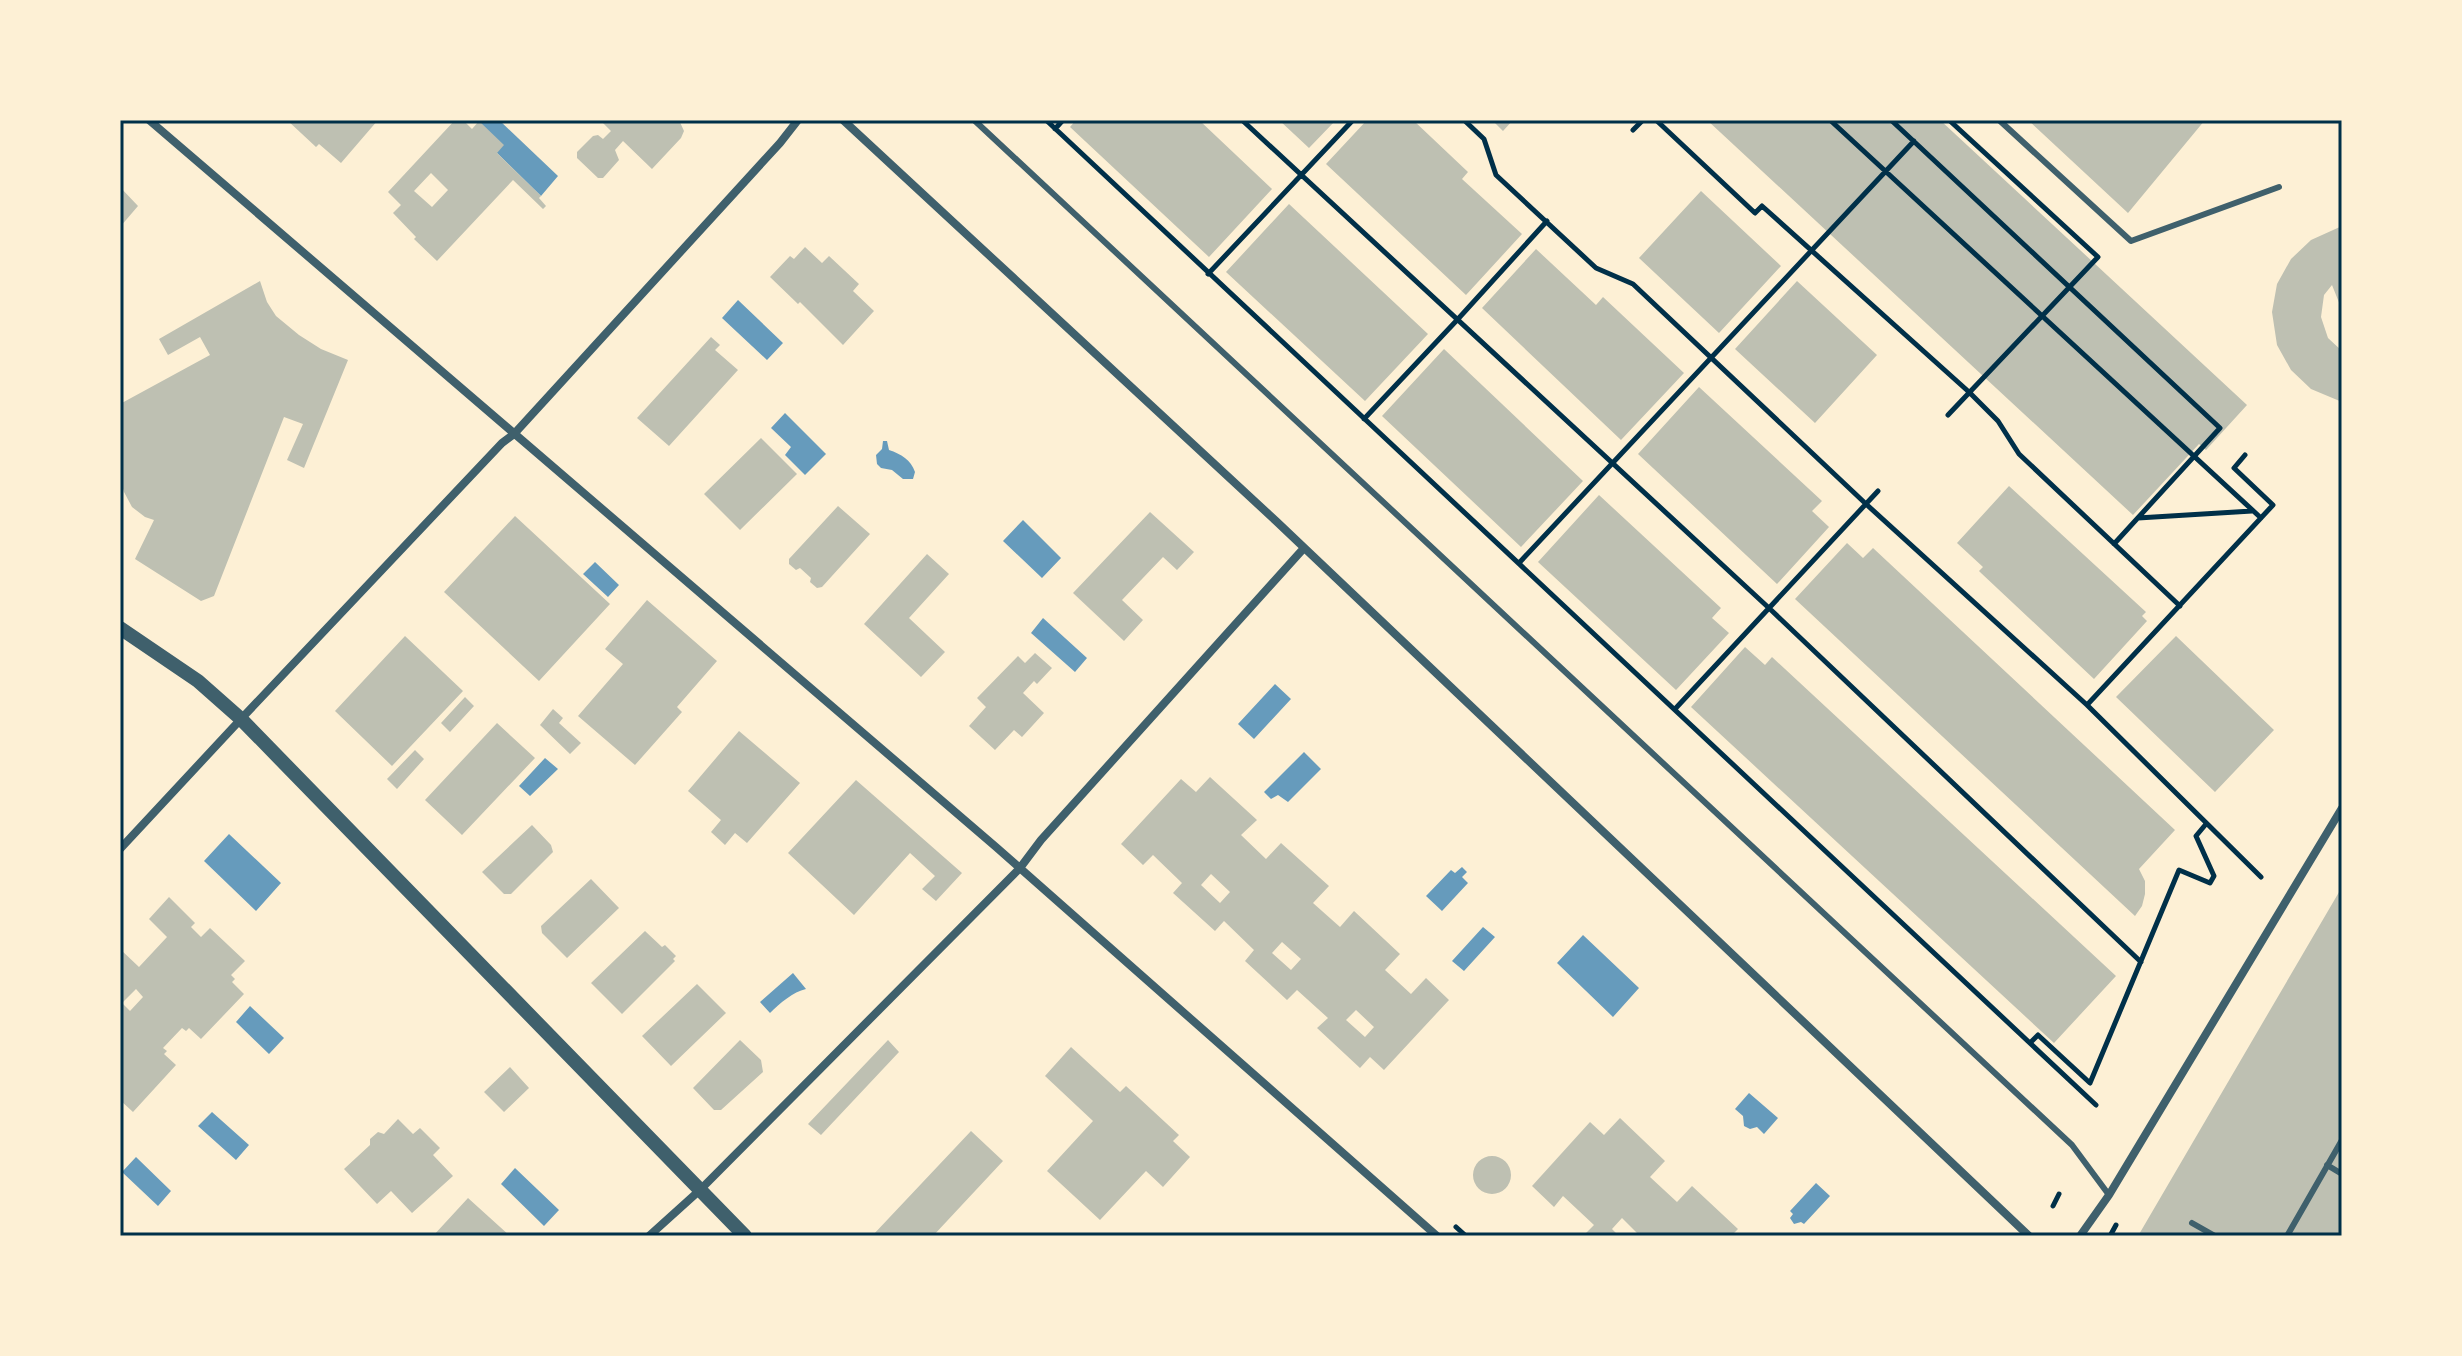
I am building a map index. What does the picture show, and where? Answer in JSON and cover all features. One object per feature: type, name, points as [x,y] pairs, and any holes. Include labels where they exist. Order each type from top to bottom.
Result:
[{"type":"street","points":[[149,120],[1020,868],[1437,1236]]},
{"type":"street","points":[[120,849],[502,443],[514,434],[798,120]]},
{"type":"street","points":[[843,120],[1304,548],[2029,1236]]},
{"type":"street","points":[[649,1236],[700,1190],[1020,868],[1041,840],[1304,548]]},
{"type":"street","points":[[120,628],[198,681],[241,719],[745,1236]]},
{"type":"street","points":[[2080,1236],[2109,1195],[2342,808]]},
{"type":"lane","points":[[974,120],[2072,1145],[2109,1195]]},
{"type":"lane","points":[[1999,120],[2131,241],[2279,187]]},
{"type":"lane","points":[[2287,1236],[2342,1140]]},
{"type":"lane","points":[[2327,1165],[2342,1174]]},
{"type":"lane","points":[[2192,1223],[2215,1236]]},
{"type":"path","points":[[1046,120],[2096,1105]]},
{"type":"path","points":[[1055,129],[1063,120]]},
{"type":"path","points":[[1242,120],[1770,609],[2141,962]]},
{"type":"path","points":[[1208,274],[1353,120]]},
{"type":"path","points":[[1464,120],[1484,139],[1496,175],[1596,268],[1633,284],[1866,504],[2087,705],[2261,877]]},
{"type":"path","points":[[1633,130],[1643,120]]},
{"type":"path","points":[[1656,120],[1755,213],[1762,206],[1969,392],[1998,421],[2019,454],[2180,606]]},
{"type":"path","points":[[1830,120],[2261,518]]},
{"type":"path","points":[[1891,120],[2220,428],[2114,544]]},
{"type":"path","points":[[1948,415],[2098,257],[1949,120]]},
{"type":"path","points":[[1519,563],[1914,141]]},
{"type":"path","points":[[1364,419],[1547,221]]},
{"type":"path","points":[[2087,705],[2273,505],[2234,468],[2245,455]]},
{"type":"path","points":[[1675,709],[1878,491]]},
{"type":"path","points":[[2138,518],[2253,511]]},
{"type":"path","points":[[2030,1043],[2038,1035],[2090,1083],[2179,870],[2210,883],[2214,876],[2196,836],[2206,824]]},
{"type":"path","points":[[2053,1206],[2059,1194]]},
{"type":"water","points":[[481,120],[499,120],[558,176],[541,196],[497,153]]},
{"type":"water","points":[[738,300],[783,343],[767,360],[722,318]]},
{"type":"water","points":[[785,413],[826,454],[805,475],[785,455],[791,447],[771,428]]},
{"type":"water","points":[[883,441],[887,441],[889,450],[911,464],[915,472],[913,479],[903,479],[877,464],[876,455],[882,449]]},
{"type":"water","points":[[1023,520],[1061,558],[1042,578],[1003,541]]},
{"type":"water","points":[[595,562],[619,585],[608,597],[583,574]]},
{"type":"water","points":[[1043,618],[1087,658],[1075,672],[1031,633]]},
{"type":"water","points":[[1275,684],[1291,699],[1254,739],[1238,724]]},
{"type":"water","points":[[1304,752],[1321,769],[1288,802],[1278,795],[1271,799],[1264,792]]},
{"type":"water","points":[[545,758],[558,769],[530,796],[519,786]]},
{"type":"water","points":[[229,834],[281,883],[256,911],[204,861]]},
{"type":"water","points":[[1462,867],[1467,872],[1462,877],[1468,883],[1442,911],[1426,896],[1451,870],[1455,873]]},
{"type":"water","points":[[1483,927],[1495,937],[1464,971],[1452,961]]},
{"type":"water","points":[[1583,935],[1639,988],[1613,1017],[1557,963]]},
{"type":"water","points":[[793,973],[806,989],[787,998],[770,1013],[760,1002]]},
{"type":"water","points":[[250,1006],[284,1038],[269,1054],[236,1022]]},
{"type":"water","points":[[1749,1093],[1778,1118],[1764,1134],[1757,1127],[1750,1129],[1744,1126],[1743,1116],[1735,1109]]},
{"type":"water","points":[[212,1112],[249,1145],[236,1160],[198,1126]]},
{"type":"water","points":[[136,1157],[171,1191],[158,1206],[122,1172]]},
{"type":"water","points":[[515,1168],[559,1210],[544,1226],[501,1184]]},
{"type":"water","points":[[1816,1183],[1830,1196],[1804,1224],[1794,1224],[1790,1211]]},
{"type":"building","points":[[287,120],[378,120],[341,163],[319,144],[316,147]]},
{"type":"building","points":[[455,120],[463,120],[472,129],[479,121],[504,145],[497,153],[541,196],[539,198],[546,206],[543,209],[513,180],[437,261],[393,213],[401,205],[388,192]],"holes":[[[431,173],[448,190],[432,207],[414,191]]]},
{"type":"building","points":[[600,120],[679,120],[684,131],[652,169],[623,141],[615,150],[619,160],[603,178],[598,178],[577,158],[577,152],[593,136],[603,139],[611,131]]},
{"type":"building","points":[[1076,120],[1199,120],[1272,189],[1209,257],[1070,127]]},
{"type":"building","points":[[1279,120],[1336,120],[1309,148]]},
{"type":"building","points":[[1367,120],[1413,120],[1468,172],[1462,179],[1522,234],[1466,295],[1326,164]]},
{"type":"building","points":[[1492,120],[1513,120],[1503,131]]},
{"type":"building","points":[[1707,120],[1940,120],[2247,405],[2206,450],[2199,444],[2133,515]]},
{"type":"building","points":[[2028,120],[2205,120],[2128,213]]},
{"type":"building","points":[[120,187],[138,206],[120,227]]},
{"type":"building","points":[[1701,191],[1781,266],[1719,333],[1639,258]]},
{"type":"building","points":[[1289,204],[1428,334],[1365,401],[1226,272]]},
{"type":"building","points":[[2342,226],[2342,310],[2332,285],[2324,295],[2321,317],[2328,338],[2342,351],[2342,402],[2311,389],[2291,370],[2277,345],[2272,312],[2277,284],[2291,259],[2311,240]]},
{"type":"building","points":[[805,247],[822,263],[829,256],[859,284],[853,291],[874,311],[843,345],[770,277],[790,256],[794,259]]},
{"type":"building","points":[[1536,249],[1596,305],[1603,297],[1684,373],[1621,440],[1482,308]]},
{"type":"building","points":[[260,281],[276,316],[321,349],[348,360],[304,468],[287,460],[303,424],[284,417],[214,596],[201,601],[135,559],[154,520],[132,507],[120,484],[120,404],[210,355],[200,337],[168,355],[159,339]]},
{"type":"building","points":[[1797,281],[1877,355],[1815,423],[1735,349]]},
{"type":"building","points":[[711,337],[720,345],[715,350],[738,370],[669,446],[637,418]]},
{"type":"building","points":[[1444,349],[1583,481],[1521,547],[1382,416]]},
{"type":"building","points":[[1699,387],[1822,501],[1812,511],[1829,527],[1777,584],[1638,454]]},
{"type":"building","points":[[761,438],[797,474],[740,530],[704,494]]},
{"type":"building","points":[[2009,486],[2146,612],[2142,616],[2147,621],[2094,679],[1981,573],[1979,571],[1983,567],[1957,543]]},
{"type":"building","points":[[1599,495],[1721,608],[1712,618],[1729,633],[1676,690],[1538,562]]},
{"type":"building","points":[[838,506],[870,534],[822,587],[817,588],[800,568],[796,570],[789,564],[789,559]]},
{"type":"building","points":[[1150,512],[1194,552],[1177,570],[1163,557],[1122,600],[1143,620],[1124,641],[1073,593]]},
{"type":"building","points":[[515,516],[610,604],[539,681],[444,592]]},
{"type":"building","points":[[1847,543],[1863,558],[1873,548],[2175,830],[2139,869],[2145,881],[2145,894],[2135,916],[1795,599]]},
{"type":"building","points":[[927,554],[949,574],[909,618],[945,652],[921,677],[864,624]]},
{"type":"building","points":[[647,600],[717,661],[677,707],[682,712],[635,765],[578,716],[623,664],[605,649]]},
{"type":"building","points":[[405,636],[463,691],[392,766],[335,711]]},
{"type":"building","points":[[2176,636],[2274,730],[2215,792],[2116,697]]},
{"type":"building","points":[[1745,647],[1765,665],[1772,657],[2116,976],[2054,1043],[1691,707]]},
{"type":"building","points":[[1035,653],[1052,668],[1023,693],[1044,713],[1022,737],[1014,730],[995,750],[969,726],[986,707],[977,698],[1018,656],[1025,663]]},
{"type":"building","points":[[465,697],[474,706],[450,732],[441,723]]},
{"type":"building","points":[[553,709],[563,718],[559,723],[581,743],[570,754],[540,725]]},
{"type":"building","points":[[497,723],[535,758],[462,835],[425,800]]},
{"type":"building","points":[[739,731],[800,783],[747,843],[735,833],[725,845],[711,832],[721,820],[688,791]]},
{"type":"building","points":[[415,750],[424,759],[397,789],[387,779]]},
{"type":"building","points":[[1210,777],[1257,820],[1241,835],[1266,859],[1281,843],[1329,886],[1313,903],[1340,927],[1354,911],[1400,954],[1385,970],[1411,994],[1426,978],[1449,1000],[1384,1070],[1370,1057],[1360,1068],[1317,1028],[1328,1018],[1297,990],[1287,1000],[1245,961],[1254,950],[1224,921],[1215,931],[1173,893],[1182,883],[1153,855],[1143,865],[1121,844],[1181,779],[1196,792]],"holes":[[[1211,874],[1230,892],[1220,903],[1201,885]],[[1282,942],[1301,959],[1291,970],[1272,953]],[[1356,1010],[1374,1027],[1365,1037],[1346,1020]]]},
{"type":"building","points":[[856,780],[962,873],[936,901],[922,889],[935,876],[910,853],[854,915],[788,853]]},
{"type":"building","points":[[532,825],[551,845],[553,852],[511,894],[504,894],[482,872]]},
{"type":"building","points":[[591,879],[619,908],[567,958],[542,933],[541,926]]},
{"type":"building","points":[[2342,887],[2342,1236],[2138,1236]]},
{"type":"building","points":[[169,897],[195,923],[191,927],[201,937],[210,928],[245,961],[231,975],[235,979],[232,982],[244,994],[201,1039],[189,1028],[186,1031],[182,1028],[163,1048],[167,1051],[164,1054],[176,1065],[133,1112],[120,1100],[120,949],[139,967],[167,937],[149,919]],"holes":[[[136,989],[143,997],[130,1011],[122,1003]]]},
{"type":"building","points":[[645,931],[676,956],[675,961],[622,1014],[591,983]]},
{"type":"building","points":[[697,984],[726,1013],[671,1066],[642,1036]]},
{"type":"building","points":[[740,1040],[761,1060],[763,1072],[721,1110],[714,1110],[693,1088]]},
{"type":"building","points":[[888,1040],[899,1052],[821,1135],[808,1124]]},
{"type":"building","points":[[1071,1047],[1120,1092],[1126,1086],[1179,1135],[1173,1141],[1190,1157],[1163,1187],[1146,1171],[1100,1220],[1047,1171],[1093,1121],[1045,1076]]},
{"type":"building","points":[[510,1067],[529,1088],[504,1112],[484,1092]]},
{"type":"building","points":[[1620,1118],[1665,1161],[1650,1177],[1677,1202],[1692,1186],[1738,1229],[1731,1236],[1640,1236],[1622,1218],[1612,1229],[1619,1236],[1583,1236],[1594,1225],[1563,1196],[1554,1207],[1532,1186],[1590,1122],[1604,1135]]},
{"type":"building","points":[[398,1119],[413,1134],[420,1128],[440,1148],[433,1155],[453,1176],[412,1213],[391,1191],[377,1204],[344,1169],[370,1145],[370,1139],[378,1132],[384,1134]]},
{"type":"building","points":[[971,1131],[1003,1161],[933,1236],[872,1236]]},
{"type":"building","points":[[1492,1156],[1506,1161],[1511,1175],[1506,1189],[1492,1194],[1478,1189],[1473,1175],[1478,1161]]},
{"type":"building","points":[[468,1198],[510,1236],[433,1236]]}]
